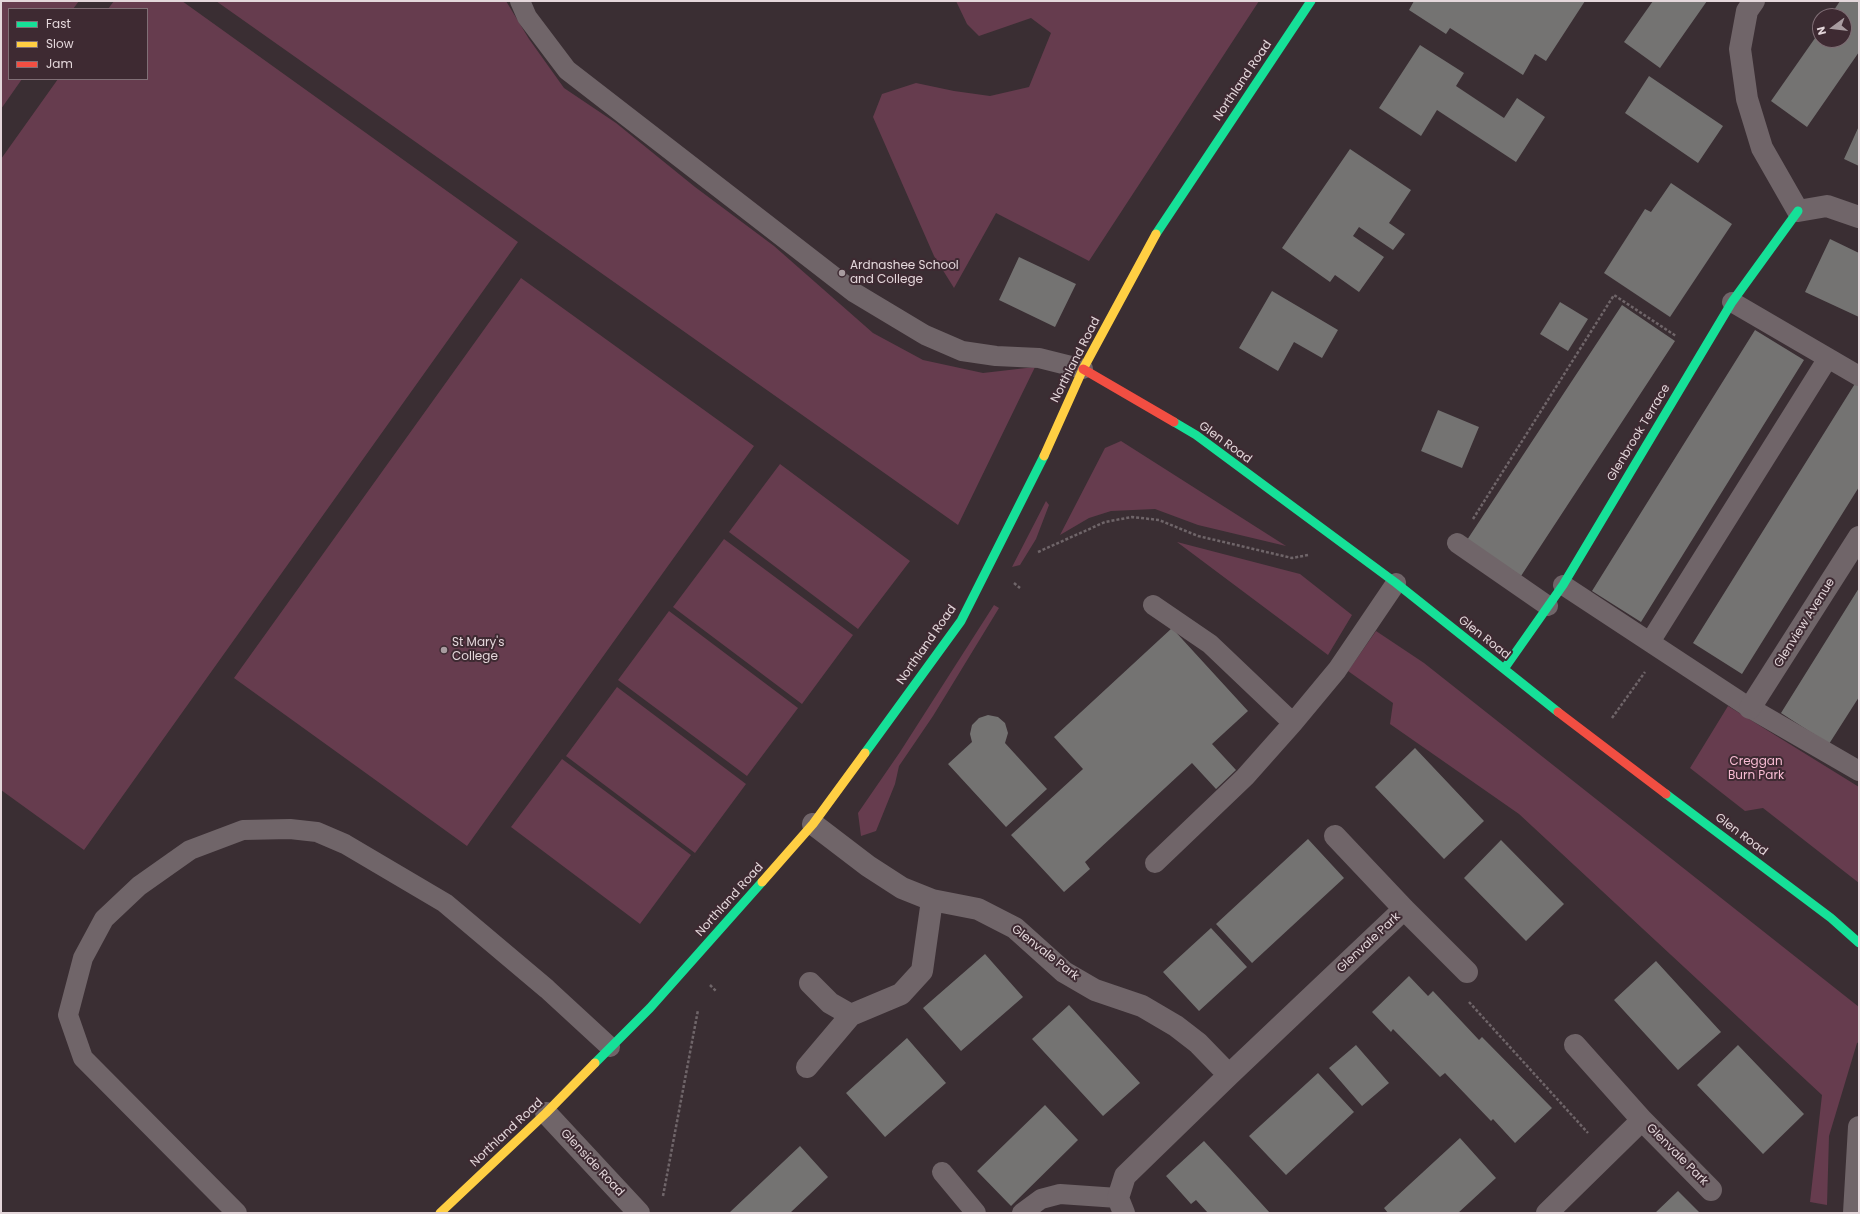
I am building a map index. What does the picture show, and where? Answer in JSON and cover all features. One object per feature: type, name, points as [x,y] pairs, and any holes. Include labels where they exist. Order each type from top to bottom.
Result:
[{"type":"street","name":"Northland Road","points":[[440,1213],[546,1114],[610,1047],[650,1008],[813,824],[961,621],[1050,444],[1083,369],[1159,228],[1311,1]]},
{"type":"street","points":[[1754,1],[1746,11],[1740,49],[1747,99],[1762,148],[1798,211],[1827,206],[1859,217]]},
{"type":"street","name":"Glenbrook Terrace","points":[[1504,669],[1563,585],[1732,302],[1798,211]]},
{"type":"street","name":"Glen Road","points":[[1083,369],[1196,436],[1346,548],[1396,583],[1596,742],[1831,918],[1859,943]]},
{"type":"street","name":"Glenview Avenue","points":[[1750,708],[1859,537]]},
{"type":"street","name":"Glenvale Park","points":[[813,824],[868,866],[902,888],[932,900],[978,909],[1015,928],[1071,975],[1095,990],[1142,1006],[1176,1026],[1198,1043],[1229,1075]]},
{"type":"street","name":"Glenvale Park","points":[[1335,836],[1466,972]]},
{"type":"street","points":[[807,1067],[851,1015],[901,994],[922,971],[932,900]]},
{"type":"street","name":"Glenvale Park","points":[[1121,1205],[1125,1176],[1404,909]]},
{"type":"street","points":[[810,982],[830,1003],[851,1015]]},
{"type":"street","name":"Glenvale Park","points":[[1575,1045],[1642,1120],[1711,1190]]},
{"type":"street","name":"Glenside Road","points":[[546,1114],[639,1213]]},
{"type":"street","name":"Glenvale Park","points":[[1547,1213],[1642,1120]]},
{"type":"street","points":[[1854,1213],[1859,1127]]},
{"type":"lane","points":[[520,1],[526,17],[568,70],[855,293],[924,335],[962,351],[996,356],[1040,358],[1083,369]]},
{"type":"lane","points":[[1732,302],[1859,376]]},
{"type":"lane","points":[[1650,642],[1828,358]]},
{"type":"lane","points":[[1457,543],[1548,606]]},
{"type":"lane","points":[[1155,863],[1245,777],[1293,723],[1337,670],[1396,583]]},
{"type":"lane","points":[[1563,585],[1750,708],[1859,770]]},
{"type":"lane","points":[[1153,604],[1210,644],[1293,723]]},
{"type":"lane","points":[[238,1213],[83,1058],[68,1015],[83,958],[104,919],[139,886],[190,850],[243,830],[290,830],[317,832],[346,844],[445,902],[552,994],[610,1047]]},
{"type":"lane","points":[[942,1172],[976,1213]]},
{"type":"lane","points":[[1022,1213],[1042,1199],[1060,1194],[1121,1205]]},
{"type":"path","points":[[1457,543],[1614,295],[1701,352]]},
{"type":"path","points":[[1038,552],[1105,522],[1132,516],[1159,520],[1198,536],[1292,558],[1346,548]]},
{"type":"path","points":[[1596,742],[1647,668]]},
{"type":"path","points":[[1466,972],[1468,1001],[1608,1154]]},
{"type":"path","points":[[662,1201],[698,1010]]},
{"type":"green space","points":[[1,1],[79,1],[74,8],[8,8],[8,80],[21,80],[1,109]]},
{"type":"green space","points":[[114,1],[182,1],[518,242],[84,850],[1,790],[1,159],[57,80],[148,80],[148,8],[109,8]]},
{"type":"green space","points":[[216,1],[506,1],[529,39],[564,88],[616,123],[695,187],[774,246],[873,333],[923,360],[983,373],[1035,367],[958,525]]},
{"type":"green space","points":[[956,1],[1259,1],[1089,261],[996,213],[954,288],[934,256],[873,117],[882,94],[916,83],[954,91],[990,96],[1029,87],[1051,33],[1031,18],[979,36],[967,24]]},
{"type":"green space","points":[[521,278],[754,446],[467,846],[234,678]]},
{"type":"green space","points":[[1121,441],[1286,546],[1198,525],[1155,509],[1111,511],[1089,518],[1060,535],[1105,448]]},
{"type":"green space","points":[[780,464],[910,561],[858,629],[729,532]]},
{"type":"green space","points":[[1046,501],[1049,505],[1036,539],[1020,565],[1012,567]]},
{"type":"green space","points":[[724,539],[853,635],[802,704],[673,607]]},
{"type":"green space","points":[[1177,542],[1300,574],[1352,615],[1328,655]]},
{"type":"green space","points":[[994,605],[999,608],[933,716],[899,766],[895,784],[876,831],[861,836],[858,813],[900,752]]},
{"type":"green space","points":[[669,611],[798,708],[747,776],[618,680]]},
{"type":"green space","points":[[1376,631],[1424,663],[1859,1007],[1859,1042],[1857,1043],[1829,1136],[1827,1205],[1810,1202],[1822,1095],[1519,814],[1390,724],[1393,703],[1348,671]]},
{"type":"green space","points":[[617,687],[746,784],[695,853],[566,756]]},
{"type":"green space","name":"Creggan Burn Park","points":[[1728,706],[1859,787],[1859,883],[1763,808],[1745,811],[1690,768]]},
{"type":"green space","points":[[562,759],[691,855],[640,924],[511,827]]},
{"type":"building","points":[[1414,1],[1585,1],[1546,61],[1535,54],[1523,75],[1450,28],[1446,34],[1409,10]]},
{"type":"building","points":[[1653,1],[1707,1],[1660,68],[1624,42]]},
{"type":"building","points":[[1840,1],[1859,1],[1859,52],[1807,127],[1771,101],[1812,42],[1812,48],[1852,48],[1852,8],[1835,8]]},
{"type":"building","points":[[1420,45],[1464,73],[1456,86],[1504,118],[1517,98],[1545,117],[1516,162],[1437,110],[1421,136],[1379,108]]},
{"type":"building","points":[[1649,76],[1723,126],[1698,163],[1625,113]]},
{"type":"building","points":[[1859,126],[1859,166],[1844,159]]},
{"type":"building","points":[[1350,149],[1411,190],[1389,223],[1405,234],[1393,250],[1359,227],[1353,236],[1384,257],[1359,292],[1335,275],[1330,282],[1282,248]]},
{"type":"building","points":[[1671,183],[1732,224],[1670,317],[1604,273],[1645,209],[1651,212]]},
{"type":"building","points":[[1830,239],[1859,253],[1859,317],[1805,292]]},
{"type":"building","points":[[1019,257],[1076,284],[1055,327],[999,300]]},
{"type":"building","points":[[1272,291],[1338,330],[1322,358],[1294,342],[1278,371],[1239,348]]},
{"type":"building","points":[[1560,302],[1588,319],[1568,351],[1540,334]]},
{"type":"building","points":[[1622,305],[1675,341],[1521,576],[1467,540]]},
{"type":"building","points":[[1755,330],[1804,360],[1641,622],[1592,591]]},
{"type":"building","points":[[1856,382],[1859,384],[1859,487],[1742,674],[1693,643]]},
{"type":"building","points":[[1438,410],[1479,427],[1462,468],[1421,451]]},
{"type":"building","points":[[1859,588],[1859,697],[1829,744],[1781,713]]},
{"type":"building","points":[[1172,628],[1248,711],[1212,744],[1236,770],[1216,789],[1192,763],[1085,862],[1090,869],[1064,892],[1011,835],[1083,769],[1054,737]]},
{"type":"building","points":[[988,715],[998,717],[1005,723],[1008,733],[1005,743],[1047,789],[1006,827],[948,764],[972,742],[970,734],[972,725],[979,718]]},
{"type":"building","points":[[1415,748],[1484,821],[1444,859],[1375,787]]},
{"type":"building","points":[[1308,839],[1344,878],[1252,963],[1216,924]]},
{"type":"building","points":[[1501,840],[1564,904],[1526,941],[1464,878]]},
{"type":"building","points":[[1211,928],[1247,967],[1199,1011],[1163,972]]},
{"type":"building","points":[[985,954],[1023,997],[961,1051],[923,1008]]},
{"type":"building","points":[[1656,961],[1721,1032],[1678,1070],[1614,1000]]},
{"type":"building","points":[[1409,976],[1428,996],[1433,991],[1479,1040],[1482,1037],[1552,1108],[1515,1143],[1493,1119],[1491,1121],[1445,1073],[1440,1077],[1393,1029],[1391,1032],[1372,1012]]},
{"type":"building","points":[[1069,1005],[1140,1083],[1103,1116],[1032,1039]]},
{"type":"building","points":[[907,1038],[946,1083],[885,1137],[846,1093]]},
{"type":"building","points":[[1356,1045],[1389,1083],[1362,1106],[1329,1068]]},
{"type":"building","points":[[1738,1045],[1804,1114],[1763,1154],[1697,1085]]},
{"type":"building","points":[[1318,1073],[1354,1112],[1286,1175],[1249,1136]]},
{"type":"building","points":[[1045,1105],[1078,1140],[1011,1206],[977,1171]]},
{"type":"building","points":[[1460,1138],[1496,1178],[1458,1213],[1388,1213],[1384,1208]]},
{"type":"building","points":[[1204,1141],[1270,1213],[1208,1213],[1196,1200],[1191,1204],[1166,1176]]},
{"type":"building","points":[[800,1146],[828,1177],[790,1213],[729,1213]]},
{"type":"building","points":[[1678,1191],[1700,1213],[1655,1213]]},
{"type":"traffic: fast","points":[[1156,234],[1311,1]]},
{"type":"traffic: fast","points":[[1504,669],[1563,585],[1732,302],[1798,211]]},
{"type":"traffic: fast","points":[[1174,422],[1196,435],[1396,583],[1558,712]]},
{"type":"traffic: fast","points":[[865,753],[961,621],[1044,456]]},
{"type":"traffic: fast","points":[[1666,794],[1831,918],[1859,943]]},
{"type":"traffic: fast","points":[[595,1063],[650,1008],[762,882]]},
{"type":"traffic: slow","points":[[1044,456],[1083,369],[1156,234]]},
{"type":"traffic: slow","points":[[762,882],[813,824],[865,753]]},
{"type":"traffic: slow","points":[[440,1213],[546,1113],[595,1063]]},
{"type":"traffic: jam","points":[[1083,369],[1174,422]]},
{"type":"traffic: jam","points":[[1558,712],[1666,794]]},
{"type":"place","name":"Ardnashee School and College","points":[[842,273]]},
{"type":"place","name":"St Mary's College","points":[[444,650]]}]
